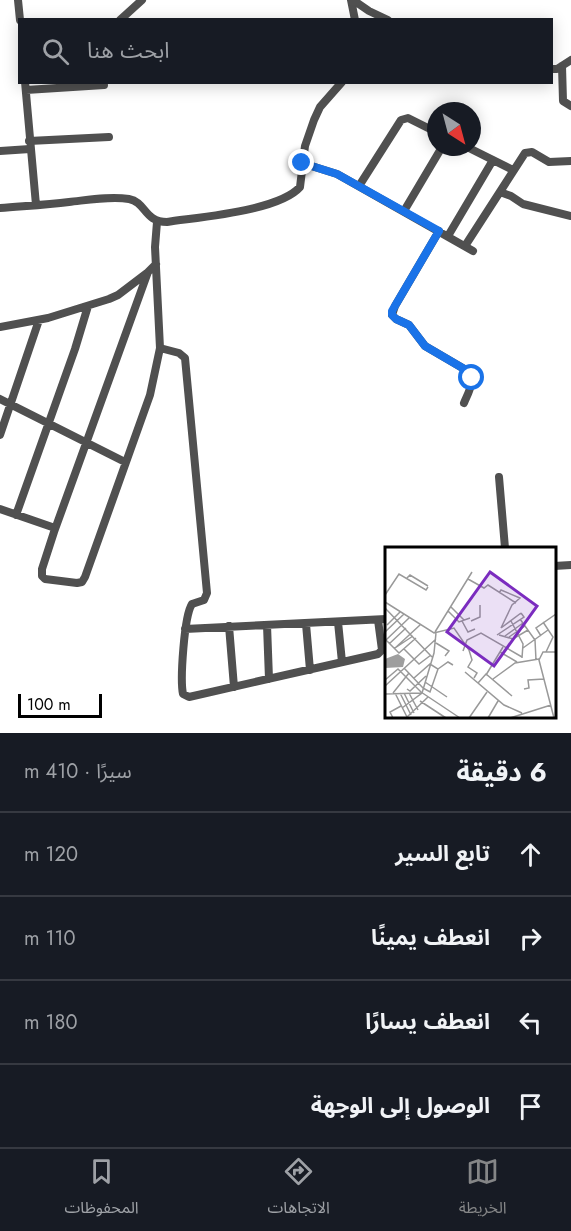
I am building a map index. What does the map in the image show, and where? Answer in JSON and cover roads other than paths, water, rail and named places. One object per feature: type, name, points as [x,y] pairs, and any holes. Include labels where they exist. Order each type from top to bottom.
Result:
[{"type":"street","points":[[18,0],[20,18]]},
{"type":"street","points":[[122,18],[142,0]]},
{"type":"street","points":[[352,0],[355,18]]},
{"type":"street","points":[[352,0],[384,18]]},
{"type":"street","points":[[553,69],[571,60]]},
{"type":"street","points":[[562,66],[563,101],[571,106]]},
{"type":"street","points":[[157,222],[224,213],[268,204],[300,188],[305,146],[320,107],[340,84]]},
{"type":"street","points":[[36,205],[26,86],[104,85]]},
{"type":"street","points":[[359,186],[401,120],[408,118],[427,128]]},
{"type":"street","points":[[0,151],[30,145],[109,137]]},
{"type":"street","points":[[465,246],[513,170],[528,151],[549,162],[571,161]]},
{"type":"street","points":[[481,154],[513,170]]},
{"type":"street","points":[[404,211],[437,156]]},
{"type":"street","points":[[448,236],[493,160]]},
{"type":"street","points":[[302,163],[337,174],[473,251]]},
{"type":"street","points":[[506,183],[511,196]]},
{"type":"street","points":[[500,192],[523,204],[571,216]]},
{"type":"street","points":[[0,208],[99,199],[130,199],[137,202],[157,222],[156,264],[160,348],[150,395],[85,578],[82,582],[50,581],[42,576],[42,569],[55,528],[148,272]]},
{"type":"street","points":[[439,231],[392,311],[392,315],[409,325],[425,346],[466,370],[472,382],[464,403]]},
{"type":"street","points":[[0,327],[39,320],[118,295],[156,264]]},
{"type":"street","points":[[16,515],[88,306]]},
{"type":"street","points":[[0,435],[39,320]]},
{"type":"street","points":[[160,348],[179,353],[184,358],[207,593],[204,600],[190,606],[185,629],[183,694],[189,698],[310,670],[381,652],[382,647],[382,619],[185,629]]},
{"type":"street","points":[[0,399],[125,462]]},
{"type":"street","points":[[499,477],[505,547]]},
{"type":"street","points":[[0,509],[55,528]]},
{"type":"street","points":[[556,566],[571,565]]},
{"type":"street","points":[[338,622],[342,662]]},
{"type":"street","points":[[306,624],[310,670]]},
{"type":"street","points":[[267,625],[269,679]]},
{"type":"street","points":[[230,626],[234,687]]}]
